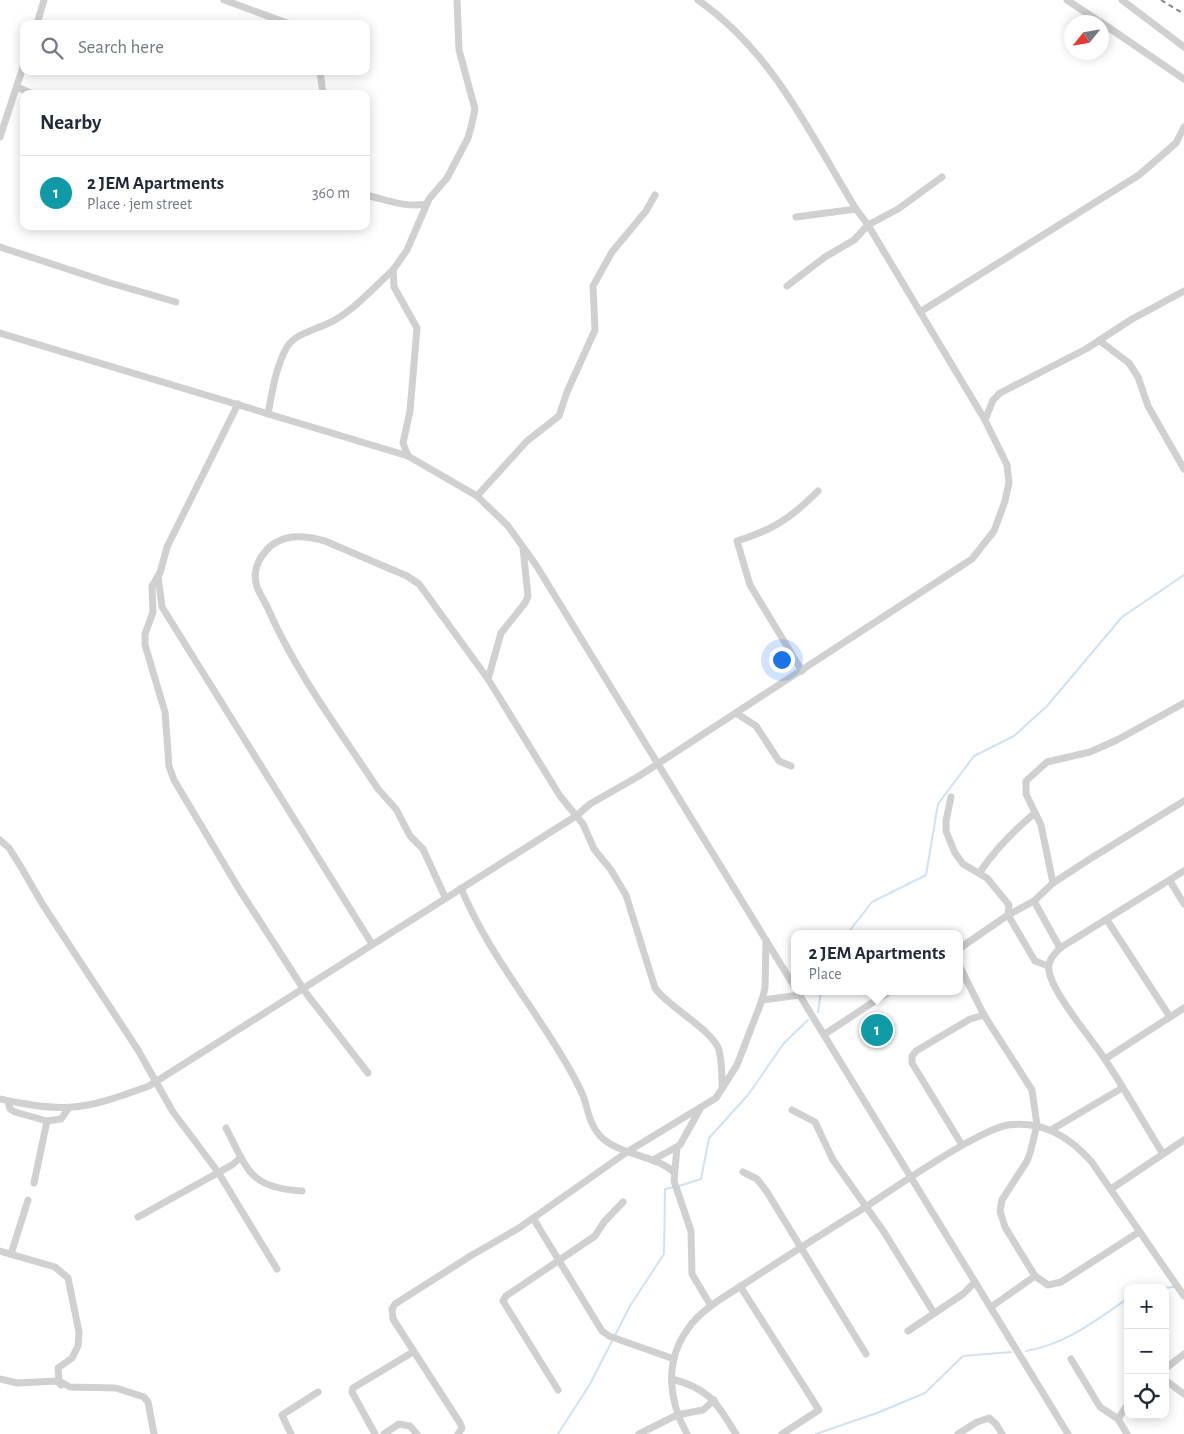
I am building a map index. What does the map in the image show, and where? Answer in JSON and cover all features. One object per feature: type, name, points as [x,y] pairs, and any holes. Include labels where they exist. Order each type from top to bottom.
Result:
[{"type":"street","points":[[38,20],[44,0]]},
{"type":"street","points":[[224,0],[279,20]]},
{"type":"street","points":[[268,414],[278,371],[288,346],[299,336],[329,324],[343,314],[393,270],[407,250],[427,204],[444,183],[468,138],[475,109],[459,50],[457,0]]},
{"type":"street","points":[[0,1099],[38,1108],[68,1109],[110,1100],[156,1082],[576,816],[590,804],[802,671],[972,559],[994,531],[1005,501],[1009,483],[1007,465],[985,420],[868,225],[856,210],[793,103],[771,71],[731,26],[698,0]]},
{"type":"street","points":[[1067,0],[1089,15]]},
{"type":"street","points":[[1122,0],[1184,47]]},
{"type":"street","points":[[1109,28],[1184,79]]},
{"type":"street","points":[[0,138],[20,75]]},
{"type":"street","points":[[321,75],[322,90]]},
{"type":"street","points":[[16,87],[23,90]]},
{"type":"street","points":[[920,312],[1139,175],[1176,143],[1184,127]]},
{"type":"street","points":[[786,286],[825,256],[854,240],[868,225],[898,209],[942,177]]},
{"type":"street","points":[[476,496],[530,437],[559,416],[567,392],[595,330],[593,286],[612,252],[646,211],[655,195]]},
{"type":"street","points":[[370,196],[403,205],[427,204]]},
{"type":"street","points":[[796,216],[856,210]]},
{"type":"street","points":[[0,246],[107,282],[176,302]]},
{"type":"street","points":[[393,270],[394,287],[417,328],[410,411],[403,443],[408,456]]},
{"type":"street","points":[[985,420],[993,400],[1000,393],[1100,342],[1132,319],[1184,290]]},
{"type":"street","points":[[0,333],[408,456],[476,496],[494,510],[523,547],[791,981]]},
{"type":"street","points":[[1100,342],[1129,363],[1138,377],[1148,406],[1184,469]]},
{"type":"street","points":[[238,404],[167,547],[158,576],[152,586],[153,612],[145,634],[145,645],[166,712],[170,772],[239,889],[303,988],[368,1073]]},
{"type":"street","points":[[802,671],[750,585],[737,541],[764,533],[795,513],[818,492]]},
{"type":"street","points":[[446,897],[423,849],[410,836],[396,809],[378,789],[284,644],[256,586],[255,568],[261,557],[274,544],[288,537],[311,538],[407,576],[419,584],[488,679],[560,796],[586,830],[594,849],[611,870],[630,903],[654,988],[662,998],[694,1021],[718,1048],[722,1085]]},
{"type":"street","points":[[488,679],[501,633],[525,603],[528,596],[523,547]]},
{"type":"street","points":[[158,576],[160,598],[165,612],[372,944]]},
{"type":"street","points":[[1053,883],[1041,825],[1028,802],[1025,787],[1026,781],[1041,766],[1090,752],[1184,703]]},
{"type":"street","points":[[736,713],[756,726],[779,761],[791,766]]},
{"type":"street","points":[[951,797],[946,821],[949,838],[959,860],[980,872],[1006,900],[1008,915],[1035,960],[1048,966]]},
{"type":"street","points":[[963,946],[1008,915],[1034,901],[1053,883],[1142,825],[1184,801]]},
{"type":"street","points":[[980,872],[990,857],[1035,813]]},
{"type":"street","points":[[0,840],[9,848],[43,905],[138,1050],[173,1112],[218,1172],[277,1269]]},
{"type":"street","points":[[1163,1154],[1105,1060],[1058,991],[1048,966],[1051,956],[1060,948],[1184,871]]},
{"type":"street","points":[[1170,881],[1184,904]]},
{"type":"street","points":[[461,888],[476,921],[577,1082],[596,1130],[607,1142],[627,1152],[653,1160],[674,1172]]},
{"type":"street","points":[[1034,901],[1060,948]]},
{"type":"street","points":[[1106,920],[1170,1017]]},
{"type":"street","points":[[458,1434],[462,1428],[460,1424],[393,1319],[392,1309],[395,1304],[533,1218],[627,1152],[716,1098],[722,1085],[737,1065],[762,1000],[765,988],[766,939]]},
{"type":"street","points":[[963,973],[984,1016],[1032,1090],[1037,1125],[1027,1162],[1002,1200],[1000,1211],[1005,1227],[1035,1276],[1048,1286],[1062,1282],[1139,1232]]},
{"type":"street","points":[[762,1000],[791,995]]},
{"type":"street","points":[[800,995],[1068,1434]]},
{"type":"street","points":[[825,1034],[884,995]]},
{"type":"street","points":[[1105,1060],[1184,1008]]},
{"type":"street","points":[[962,1145],[912,1063],[912,1056],[916,1051],[966,1022],[984,1016]]},
{"type":"street","points":[[1051,1130],[1122,1088]]},
{"type":"street","points":[[8,1101],[8,1106],[15,1112],[47,1120],[61,1119],[68,1109]]},
{"type":"street","points":[[653,1160],[677,1147],[683,1141],[700,1108]]},
{"type":"street","points":[[792,1110],[816,1122],[833,1160],[866,1206],[934,1313]]},
{"type":"street","points":[[34,1183],[47,1120]]},
{"type":"street","points":[[687,1434],[677,1415],[672,1397],[674,1359],[686,1331],[711,1306],[910,1176],[962,1145],[1004,1126],[1037,1125],[1051,1130],[1077,1146],[1091,1161],[1111,1189],[1182,1294]]},
{"type":"street","points":[[226,1128],[249,1172],[259,1181],[282,1190],[302,1191]]},
{"type":"street","points":[[1111,1189],[1184,1140]]},
{"type":"street","points":[[677,1147],[674,1172],[676,1186],[691,1231],[692,1274],[711,1306]]},
{"type":"street","points":[[138,1217],[236,1162],[241,1157]]},
{"type":"street","points":[[743,1172],[757,1179],[866,1354]]},
{"type":"street","points":[[11,1254],[28,1200]]},
{"type":"street","points":[[558,1390],[504,1301],[506,1296],[595,1236],[604,1222],[622,1202]]},
{"type":"street","points":[[533,1218],[602,1331],[609,1336],[674,1359]]},
{"type":"street","points":[[0,1251],[56,1267],[68,1278],[78,1323],[78,1346],[72,1358],[58,1368],[59,1381],[70,1388],[127,1390],[144,1397],[148,1402],[154,1434]]},
{"type":"street","points":[[991,1307],[1035,1276]]},
{"type":"street","points":[[908,1331],[963,1294],[975,1282]]},
{"type":"street","points":[[740,1286],[820,1410],[782,1434]]},
{"type":"street","points":[[376,1434],[352,1390],[413,1352]]},
{"type":"street","points":[[1169,1367],[1184,1354]]},
{"type":"street","points":[[1071,1359],[1100,1407],[1118,1419],[1127,1434]]},
{"type":"street","points":[[672,1378],[690,1384],[714,1400],[736,1434]]},
{"type":"street","points":[[0,1379],[17,1382],[57,1381],[68,1388],[122,1393],[127,1390]]},
{"type":"street","points":[[1169,1383],[1184,1394]]},
{"type":"street","points":[[291,1434],[282,1415],[318,1392]]},
{"type":"street","points":[[639,1434],[677,1415],[703,1410],[714,1400]]},
{"type":"street","points":[[1118,1419],[1124,1410]]},
{"type":"street","points":[[958,1434],[977,1422],[989,1418],[996,1424],[1002,1434]]},
{"type":"street","points":[[384,1434],[399,1424],[410,1426],[417,1434]]},
{"type":"waterway","points":[[850,930],[872,902],[926,875],[938,804],[974,756],[1014,736],[1047,706],[1122,617],[1184,575]]},
{"type":"waterway","points":[[818,1012],[820,995]]},
{"type":"waterway","points":[[679,1186],[701,1179],[709,1138],[748,1095],[784,1043],[808,1020]]},
{"type":"waterway","points":[[558,1434],[590,1384],[630,1306],[664,1254],[665,1189],[674,1187]]},
{"type":"waterway","points":[[1169,1287],[1174,1287]]},
{"type":"waterway","points":[[1026,1351],[1040,1348],[1067,1337],[1092,1323],[1124,1301]]},
{"type":"waterway","points":[[816,1434],[877,1413],[925,1393],[963,1356],[1011,1352]]},
{"type":"railway","points":[[1161,0],[1184,14]]},
{"type":"place","name":"2 JEM Apartments","points":[[877,1030]]}]
